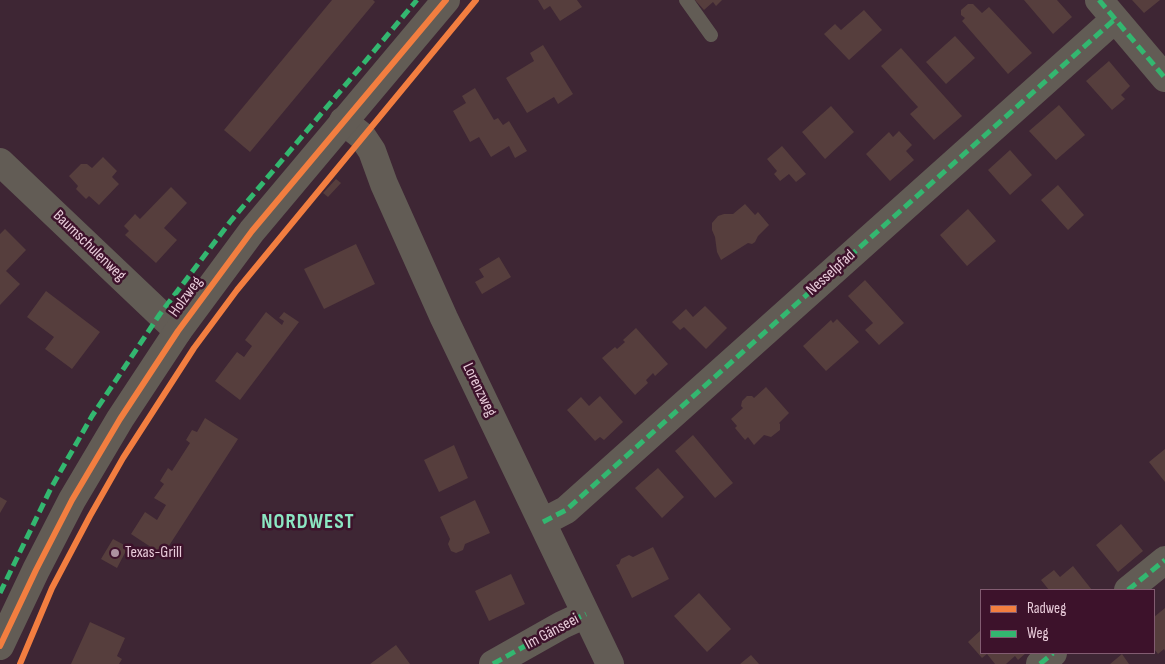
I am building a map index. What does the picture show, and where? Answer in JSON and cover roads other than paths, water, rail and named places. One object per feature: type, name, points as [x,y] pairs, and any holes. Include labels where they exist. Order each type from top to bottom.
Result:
[{"type":"street","name":"Holzweg","points":[[0,646],[72,500],[120,419],[178,331],[252,231],[446,0]]},
{"type":"street","points":[[1107,10],[1165,78]]},
{"type":"street","name":"Nesselpfad","points":[[543,522],[566,510],[1107,10]]},
{"type":"street","name":"Lorenzweg","points":[[343,121],[362,136],[372,151],[384,184],[444,318],[610,664]]},
{"type":"street","name":"Baumschulenweg","points":[[0,162],[178,331]]},
{"type":"street","points":[[1129,589],[1165,560]]},
{"type":"street","name":"Im Gänseei","points":[[493,664],[562,625],[586,614]]},
{"type":"street","points":[[1040,664],[1052,654]]},
{"type":"lane","points":[[686,0],[711,35]]},
{"type":"place","name":"Texas-Grill","points":[[115,553]]},
{"type":"district","name":"NORDWEST","points":[[308,523]]}]
